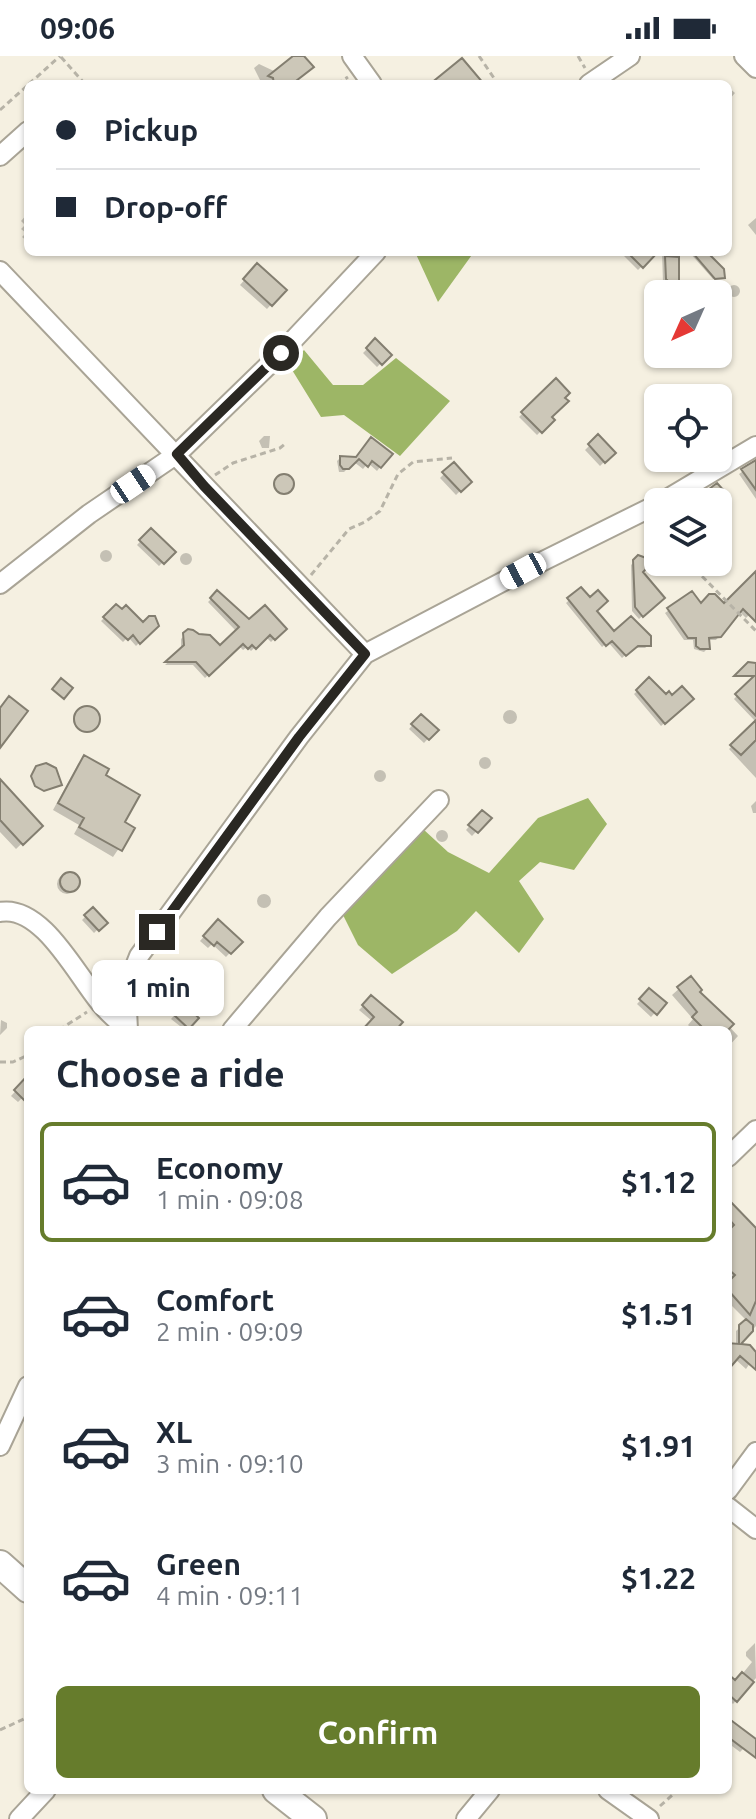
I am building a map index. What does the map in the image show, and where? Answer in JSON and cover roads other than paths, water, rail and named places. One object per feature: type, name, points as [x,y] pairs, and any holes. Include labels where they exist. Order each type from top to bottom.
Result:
[{"type":"main road","points":[[0,1564],[24,1585]]},
{"type":"main road","points":[[281,1794],[313,1819]]},
{"type":"street","points":[[352,56],[369,80]]},
{"type":"street","points":[[595,80],[630,56]]},
{"type":"street","points":[[744,56],[756,68]]},
{"type":"street","points":[[0,156],[24,135]]},
{"type":"street","points":[[0,584],[89,514],[177,454],[281,353],[372,256]]},
{"type":"street","points":[[0,271],[365,654]]},
{"type":"street","points":[[685,488],[756,446]]},
{"type":"street","points":[[128,1026],[126,989],[139,956],[299,737],[365,654],[644,511]]},
{"type":"street","points":[[235,1026],[328,917],[439,800]]},
{"type":"street","points":[[3,907],[27,917],[45,931],[101,1005],[124,1026]]},
{"type":"street","points":[[732,1153],[756,1130]]},
{"type":"street","points":[[0,1446],[24,1395]]},
{"type":"street","points":[[732,1485],[756,1452]]},
{"type":"street","points":[[732,1510],[756,1529]]},
{"type":"street","points":[[19,1819],[42,1794]]},
{"type":"street","points":[[466,1819],[487,1794]]},
{"type":"street","points":[[614,1794],[648,1818]]}]
